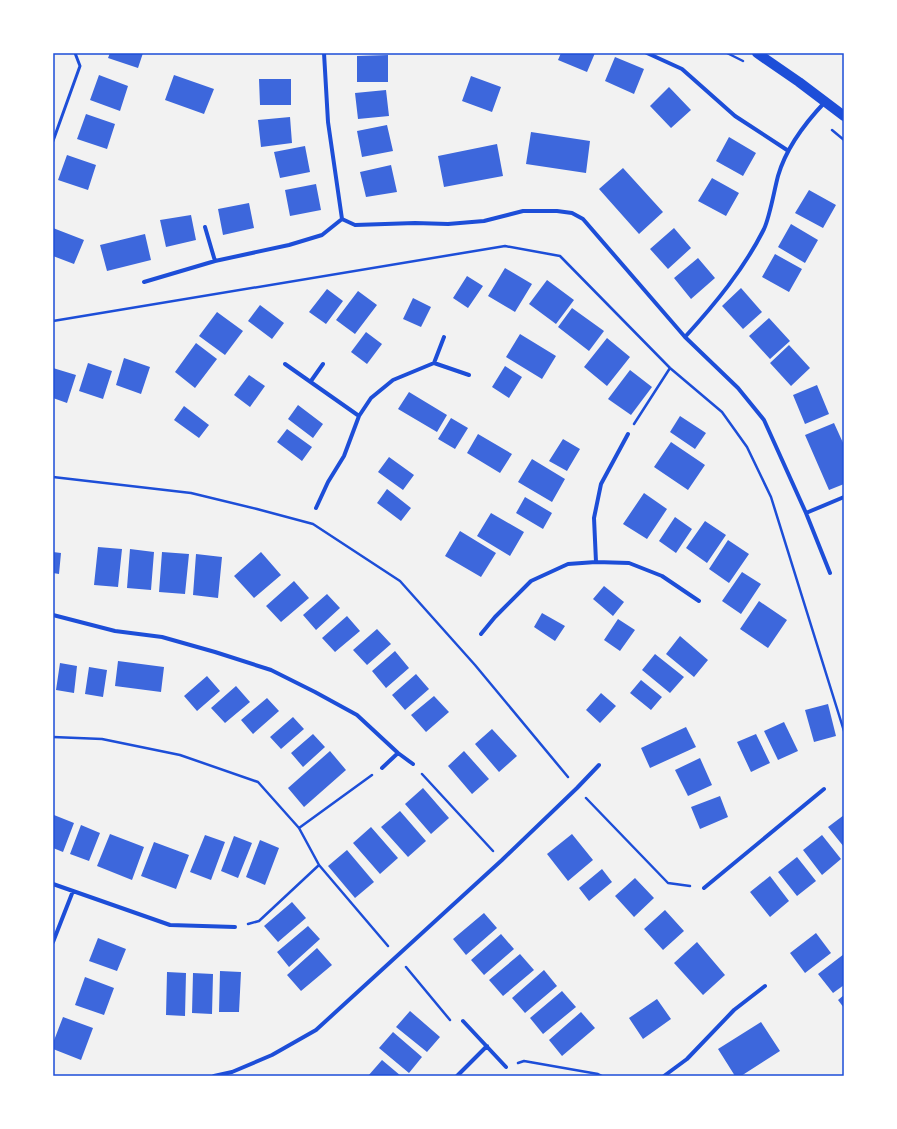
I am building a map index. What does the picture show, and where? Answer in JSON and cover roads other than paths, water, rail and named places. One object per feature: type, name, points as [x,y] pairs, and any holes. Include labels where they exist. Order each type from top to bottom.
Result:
[{"type":"main road","points":[[757,53],[844,116]]},
{"type":"street","points":[[324,53],[328,122],[342,219]]},
{"type":"street","points":[[647,53],[682,69],[735,116],[787,150]]},
{"type":"street","points":[[685,337],[710,310],[743,265],[765,228],[778,174],[787,150],[813,114],[825,102]]},
{"type":"street","points":[[342,219],[356,225],[448,224],[484,221],[522,211],[572,212],[583,219],[685,337],[738,388],[764,420],[806,513],[830,573]]},
{"type":"street","points":[[144,282],[215,261],[289,245],[322,235],[342,219]]},
{"type":"street","points":[[205,227],[215,261]]},
{"type":"street","points":[[434,363],[444,337]]},
{"type":"street","points":[[316,508],[328,482],[344,456],[358,416],[371,398],[393,380],[434,363],[469,374]]},
{"type":"street","points":[[285,364],[311,381],[358,416]]},
{"type":"street","points":[[311,381],[323,364]]},
{"type":"street","points":[[596,562],[594,518],[601,484],[628,434]]},
{"type":"street","points":[[806,513],[844,497]]},
{"type":"street","points":[[481,634],[495,617],[531,580],[568,564],[596,562],[629,563],[662,576],[698,601]]},
{"type":"street","points":[[53,615],[115,630],[162,637],[271,670],[357,715],[398,753],[413,764]]},
{"type":"street","points":[[382,768],[398,753]]},
{"type":"street","points":[[214,1076],[232,1074],[272,1055],[316,1030],[502,860],[578,788],[599,765]]},
{"type":"street","points":[[704,888],[824,789]]},
{"type":"street","points":[[53,884],[170,925],[235,927]]},
{"type":"street","points":[[53,942],[73,891]]},
{"type":"street","points":[[664,1076],[687,1059],[734,1010],[765,986]]},
{"type":"street","points":[[463,1021],[506,1067]]},
{"type":"street","points":[[457,1076],[487,1046]]},
{"type":"lane","points":[[53,142],[80,66],[75,53]]}]
